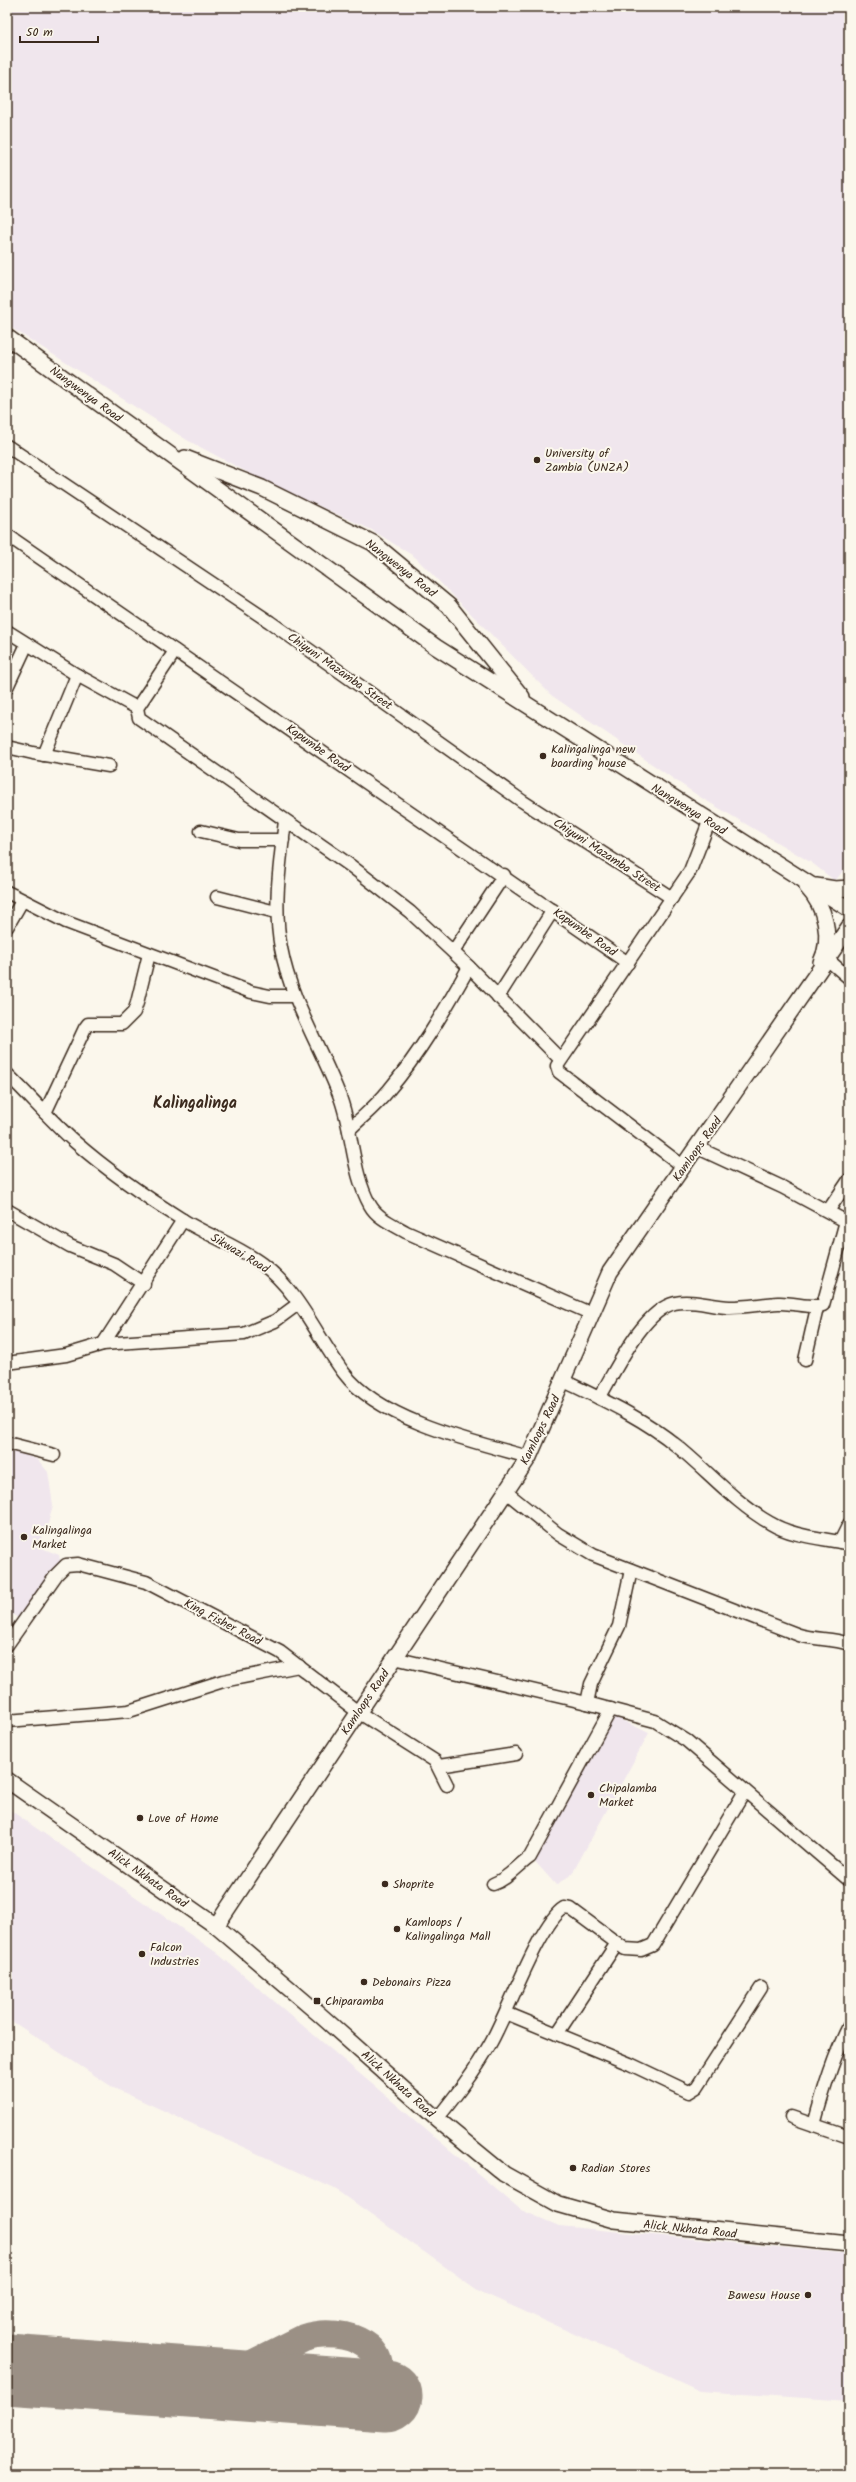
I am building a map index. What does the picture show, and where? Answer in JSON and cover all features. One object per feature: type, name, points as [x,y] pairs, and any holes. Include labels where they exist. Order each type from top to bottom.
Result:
[{"type":"main road","name":"Nangwenya Road","points":[[7,337],[429,642],[709,822],[849,909]]},
{"type":"main road","name":"Nangwenya Road","points":[[165,451],[262,488],[373,543],[449,606],[530,708]]},
{"type":"main road","points":[[800,879],[817,886],[835,889],[849,888]]},
{"type":"main road","points":[[800,879],[815,895],[824,915],[825,944],[823,959],[812,979]]},
{"type":"main road","name":"Kamloops Road","points":[[216,1926],[529,1457],[564,1381],[610,1272],[698,1148],[812,979],[849,927]]},
{"type":"main road","name":"Alick Nkhata Road","points":[[7,1780],[216,1926],[314,2009],[437,2119],[487,2161],[522,2186],[558,2204],[588,2214],[641,2224],[849,2244]]},
{"type":"street","name":"Chiyuni Mazamba Street","points":[[7,446],[270,622],[522,800],[672,898]]},
{"type":"street","name":"Kapumbe Road","points":[[7,535],[504,875],[628,963]]},
{"type":"street","points":[[7,631],[77,675],[137,708]]},
{"type":"street","points":[[7,686],[27,644]]},
{"type":"street","points":[[175,651],[137,708],[139,718],[148,726],[231,781],[351,866],[392,898],[469,967],[560,1059]]},
{"type":"street","points":[[44,755],[77,675]]},
{"type":"street","points":[[7,747],[109,766]]},
{"type":"street","points":[[286,821],[276,912],[281,948],[294,996],[340,1098],[362,1188],[371,1207],[385,1220],[406,1232],[592,1314]]},
{"type":"street","points":[[684,1167],[559,1072],[557,1066],[560,1059],[628,963],[690,870],[709,822]]},
{"type":"street","points":[[200,831],[239,840],[283,840]]},
{"type":"street","points":[[453,952],[504,875]]},
{"type":"street","points":[[7,892],[66,922],[251,992],[270,996],[294,996]]},
{"type":"street","points":[[217,897],[276,912]]},
{"type":"street","points":[[7,926],[22,900]]},
{"type":"street","points":[[498,997],[553,910]]},
{"type":"street","points":[[45,1112],[84,1028],[88,1024],[122,1024],[134,1012],[149,954]]},
{"type":"street","points":[[827,959],[849,978]]},
{"type":"street","points":[[349,1130],[388,1092],[416,1054],[442,1016],[469,967]]},
{"type":"street","name":"Sikwazi Road","points":[[7,1074],[100,1163],[183,1220],[261,1263],[283,1283],[345,1375],[378,1403],[405,1416],[469,1440],[529,1457]]},
{"type":"street","points":[[599,1398],[651,1317],[665,1306],[677,1302],[729,1307],[794,1303],[817,1308],[823,1305],[826,1299],[847,1222],[828,1211],[698,1148]]},
{"type":"street","points":[[828,1211],[849,1180]]},
{"type":"street","points":[[7,1210],[70,1246],[114,1264],[144,1284]]},
{"type":"street","points":[[103,1344],[144,1284],[183,1220]]},
{"type":"street","points":[[7,1363],[66,1355],[103,1344],[244,1334],[275,1321],[298,1304]]},
{"type":"street","points":[[805,1360],[817,1308]]},
{"type":"street","points":[[564,1381],[599,1398],[662,1434],[723,1487],[771,1524],[794,1533],[845,1543],[849,1524]]},
{"type":"street","points":[[7,1443],[54,1455]]},
{"type":"street","points":[[506,1492],[543,1522],[581,1548],[631,1570],[799,1635],[815,1640],[837,1640],[849,1644]]},
{"type":"street","name":"King Fisher Road","points":[[7,1645],[57,1574],[62,1568],[72,1563],[146,1582],[280,1652],[358,1712],[435,1761],[439,1766]]},
{"type":"street","points":[[587,1703],[591,1684],[619,1626],[631,1570]]},
{"type":"street","points":[[394,1658],[587,1703],[655,1721],[670,1729],[849,1880]]},
{"type":"street","points":[[7,1721],[129,1711],[223,1681],[299,1666]]},
{"type":"street","points":[[493,1884],[504,1880],[514,1868],[530,1857],[611,1709]]},
{"type":"street","points":[[447,1785],[439,1766],[516,1754]]},
{"type":"street","points":[[437,2119],[476,2068],[506,2013],[540,1939],[556,1913],[564,1908],[570,1910],[625,1949],[632,1951],[641,1950],[653,1945],[745,1791]]},
{"type":"street","points":[[557,2034],[617,1943]]},
{"type":"street","points":[[506,2013],[630,2064],[684,2091],[693,2091],[761,1988]]},
{"type":"street","points":[[814,2125],[830,2071],[849,2026]]},
{"type":"street","points":[[790,2117],[849,2137]]},
{"type":"shaded area","name":"University of Zambia (UNZA)","points":[[7,7],[849,7],[849,863],[835,881],[812,863],[700,797],[551,695],[415,557],[372,530],[264,481],[187,440],[7,325]]},
{"type":"shaded area","name":"Kalingalinga Market","points":[[7,1452],[21,1453],[38,1460],[48,1472],[53,1505],[48,1524],[41,1533],[42,1541],[44,1549],[59,1555],[61,1566],[23,1621],[7,1611]]},
{"type":"shaded area","name":"Chipalamba Market","points":[[613,1716],[649,1733],[572,1874],[556,1885],[532,1858]]},
{"type":"shaded area","points":[[7,1808],[217,1953],[521,2210],[559,2226],[849,2254],[849,2401],[700,2391],[479,2291],[337,2190],[114,2088],[7,2018]]},
{"type":"taxiway","points":[[212,2384],[304,2338],[320,2335],[336,2335],[351,2338],[365,2344],[374,2353],[379,2365],[376,2378],[366,2394]]},
{"type":"runway","points":[[7,2369],[387,2396]]},
{"type":"place","name":"University of Zambia (UNZA)","points":[[537,460]]},
{"type":"place","name":"Kalingalinga new boarding house","points":[[543,756]]},
{"type":"place","name":"Kalingalinga Market","points":[[24,1537]]},
{"type":"place","name":"Chipalamba Market","points":[[591,1795]]},
{"type":"place","name":"Love of Home","points":[[140,1818]]},
{"type":"place","name":"Shoprite","points":[[385,1884]]},
{"type":"place","name":"Kamloops / Kalingalinga Mall","points":[[397,1929]]},
{"type":"place","name":"Falcon Industries","points":[[142,1954]]},
{"type":"place","name":"Debonairs Pizza","points":[[364,1982]]},
{"type":"place","name":"Chiparamba","points":[[317,2001]]},
{"type":"place","name":"Radian Stores","points":[[573,2168]]},
{"type":"place","name":"Bawesu House","points":[[808,2295]]},
{"type":"district","name":"Kalingalinga","points":[[195,1102]]}]
